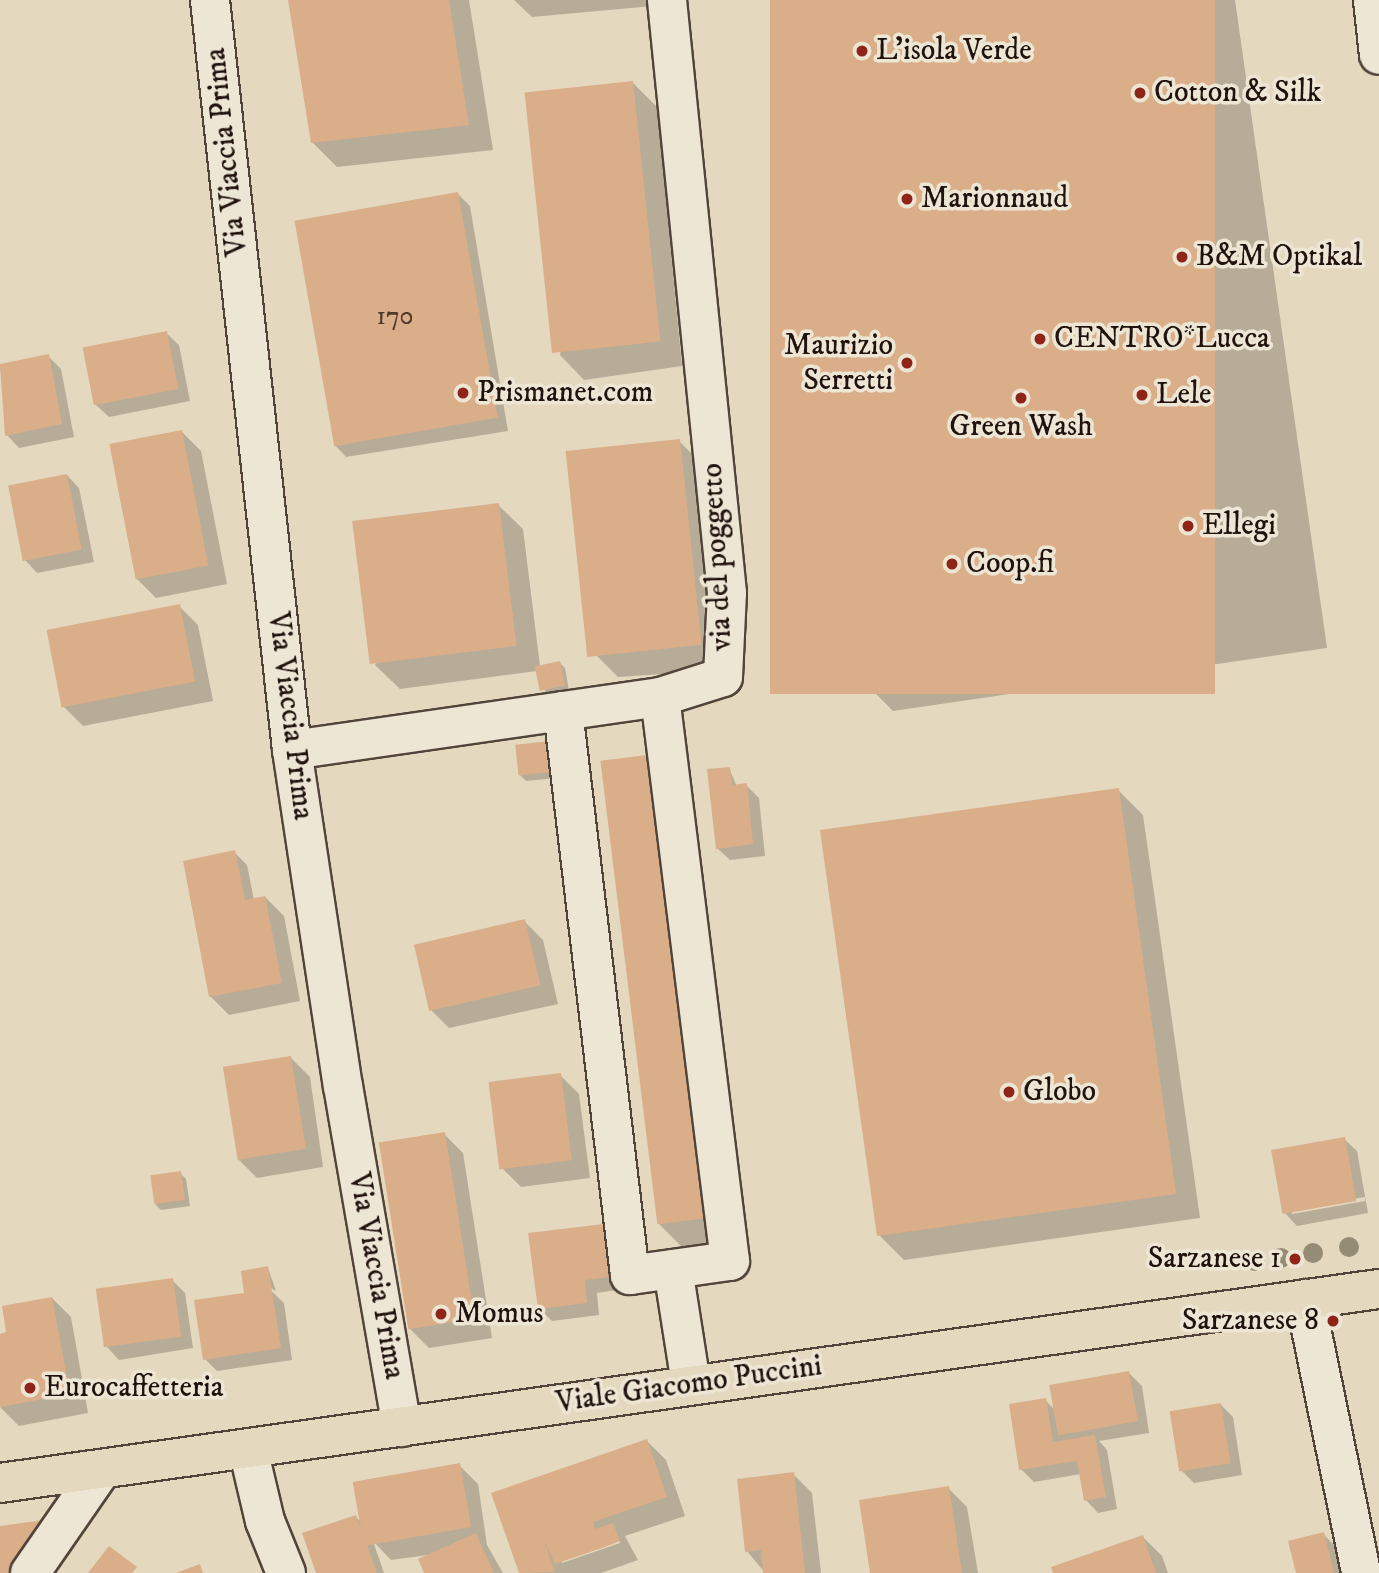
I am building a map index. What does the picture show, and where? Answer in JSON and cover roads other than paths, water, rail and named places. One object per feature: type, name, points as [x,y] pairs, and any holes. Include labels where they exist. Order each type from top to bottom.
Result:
[{"type":"main road","name":"Viale Giacomo Puccini","points":[[0,1483],[1379,1289]]},
{"type":"street","name":"Via Viaccia Prima","points":[[210,0],[292,750],[343,1086],[402,1427]]},
{"type":"street","name":"via del poggetto","points":[[292,750],[660,697],[723,677],[727,649],[727,593],[667,0]]},
{"type":"street","points":[[1373,0],[1379,55]]},
{"type":"street","points":[[563,711],[630,1275],[730,1261],[660,697]]},
{"type":"street","points":[[673,1269],[691,1384]]},
{"type":"street","points":[[1305,1299],[1361,1573]]},
{"type":"street","points":[[248,1449],[265,1521],[286,1573]]},
{"type":"street","points":[[30,1573],[102,1469]]},
{"type":"place","name":"L'isola Verde","points":[[862,51]]},
{"type":"place","name":"Cotton & Silk","points":[[1140,93]]},
{"type":"place","name":"Marionnaud","points":[[907,199]]},
{"type":"place","name":"B&M Optikal","points":[[1182,257]]},
{"type":"place","name":"CENTRO*Lucca","points":[[1040,339]]},
{"type":"place","name":"Maurizio Serretti","points":[[907,363]]},
{"type":"place","name":"Prismanet.com","points":[[463,393]]},
{"type":"place","name":"Lele","points":[[1142,395]]},
{"type":"place","name":"Green Wash","points":[[1021,398]]},
{"type":"place","name":"Ellegi","points":[[1188,526]]},
{"type":"place","name":"Coop.fi","points":[[952,564]]},
{"type":"place","name":"Globo","points":[[1009,1092]]},
{"type":"place","name":"Sarzanese 1","points":[[1295,1259]]},
{"type":"place","name":"Momus","points":[[441,1314]]},
{"type":"place","name":"Sarzanese 8","points":[[1333,1321]]},
{"type":"place","name":"Eurocaffetteria","points":[[30,1388]]}]
